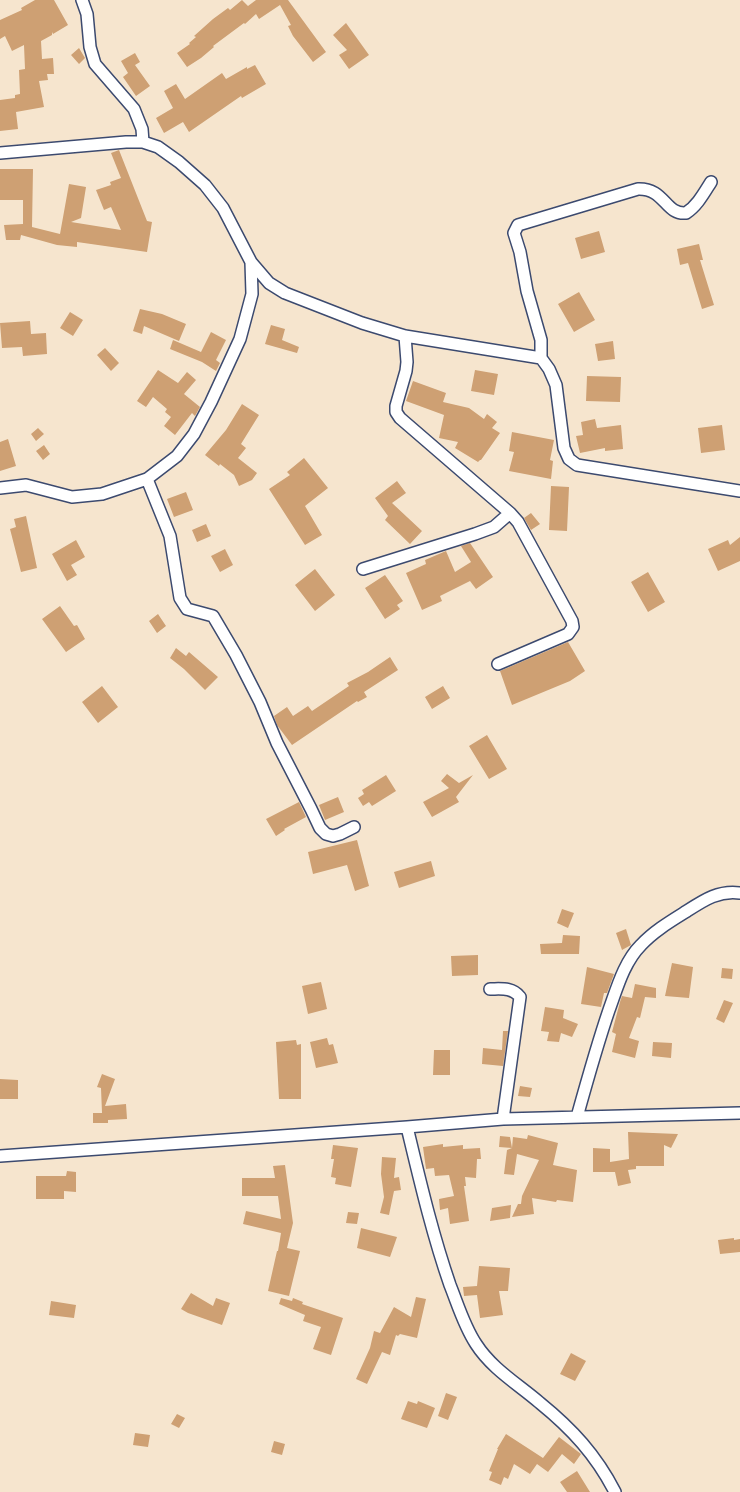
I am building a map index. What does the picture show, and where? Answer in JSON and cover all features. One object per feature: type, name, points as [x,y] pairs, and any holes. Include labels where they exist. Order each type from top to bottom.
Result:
[{"type":"street","points":[[82,0],[87,14],[90,47],[95,64],[134,108],[142,129],[143,142]]},
{"type":"street","points":[[0,153],[126,142],[143,142],[158,147],[180,162],[205,185],[223,208],[251,262],[269,283],[285,293],[362,323],[404,336],[541,358]]},
{"type":"street","points":[[710,182],[700,198],[686,214],[676,212],[653,191],[638,189],[517,226],[514,236],[520,252],[528,291],[542,340],[541,358],[556,386],[564,448],[573,463],[740,491]]},
{"type":"street","points":[[0,488],[26,485],[72,497],[102,494],[147,479],[177,456],[194,434],[240,339],[252,294],[251,262]]},
{"type":"street","points":[[404,336],[407,362],[404,381],[396,400],[396,412],[400,418],[510,513],[525,533],[550,583],[572,621],[573,627],[568,634],[498,664]]},
{"type":"street","points":[[147,479],[170,536],[180,598],[187,609],[213,616],[260,702],[277,743],[320,828],[326,834],[333,836],[354,827]]},
{"type":"street","points":[[363,569],[494,527],[510,513]]},
{"type":"street","points":[[577,1116],[617,986],[628,962],[640,946],[658,929],[704,899],[725,893],[740,894]]},
{"type":"street","points":[[490,989],[508,989],[516,992],[520,997],[504,1119]]},
{"type":"street","points":[[0,1156],[407,1128],[504,1119],[740,1113]]},
{"type":"street","points":[[407,1128],[425,1205],[440,1257],[462,1318],[476,1344],[502,1373],[578,1436],[603,1470],[615,1492]]},
{"type":"building","points":[[35,0],[54,0],[68,25],[53,34],[52,32],[52,35],[41,41],[42,59],[53,58],[54,74],[47,74],[48,80],[39,81],[44,107],[16,112],[18,129],[0,131],[0,100],[15,98],[15,95],[20,94],[19,70],[25,69],[24,45],[12,51],[5,36],[0,39],[0,20],[22,10],[21,8]]},
{"type":"building","points":[[242,0],[248,6],[256,0],[288,0],[326,52],[313,62],[293,36],[288,26],[291,25],[280,5],[259,19],[256,14],[187,67],[177,53],[190,44],[196,37],[194,36],[213,19],[228,8],[230,10]]},
{"type":"building","points":[[346,23],[369,55],[349,69],[339,55],[347,50],[333,35]]},
{"type":"building","points":[[79,48],[85,58],[79,64],[71,55]]},
{"type":"building","points":[[135,53],[140,62],[135,65],[150,86],[136,96],[123,77],[128,73],[121,61]]},
{"type":"building","points":[[255,65],[266,84],[242,98],[241,96],[189,132],[183,122],[164,133],[156,118],[173,108],[164,91],[176,84],[185,99],[222,73],[226,79],[247,67],[247,69]]},
{"type":"building","points":[[119,150],[147,221],[152,222],[147,252],[77,242],[77,247],[57,245],[21,235],[20,240],[6,240],[4,225],[23,224],[23,200],[0,200],[0,169],[33,169],[32,227],[60,234],[69,184],[86,187],[81,218],[71,222],[121,230],[111,207],[104,210],[96,190],[111,185],[110,182],[121,178],[111,153]]},
{"type":"building","points":[[599,231],[605,252],[581,259],[575,238]]},
{"type":"building","points":[[699,244],[703,260],[700,260],[714,305],[702,309],[688,263],[680,265],[677,249]]},
{"type":"building","points":[[579,292],[595,320],[574,332],[558,304]]},
{"type":"building","points":[[140,309],[162,314],[186,324],[179,341],[144,326],[142,334],[133,331]]},
{"type":"building","points":[[70,312],[83,320],[73,336],[60,328]]},
{"type":"building","points":[[30,321],[31,334],[46,333],[47,354],[23,356],[22,347],[2,348],[0,323]]},
{"type":"building","points":[[271,325],[285,329],[282,340],[299,347],[297,353],[265,344]]},
{"type":"building","points":[[211,332],[226,340],[216,360],[220,363],[216,371],[202,362],[170,349],[173,340],[201,352]]},
{"type":"building","points":[[613,341],[615,359],[598,361],[595,344]]},
{"type":"building","points":[[105,348],[119,363],[111,371],[97,355]]},
{"type":"building","points":[[158,370],[178,383],[187,372],[196,380],[184,394],[200,407],[195,416],[192,413],[175,435],[164,426],[171,417],[165,412],[167,409],[153,397],[146,407],[137,401]]},
{"type":"building","points":[[475,370],[498,374],[494,395],[471,391]]},
{"type":"building","points":[[587,376],[621,377],[620,402],[586,401]]},
{"type":"building","points":[[413,381],[446,393],[443,402],[469,408],[484,419],[487,414],[497,422],[492,428],[500,433],[481,460],[478,462],[455,448],[458,442],[439,438],[444,415],[406,401]]},
{"type":"building","points":[[242,404],[259,415],[241,444],[246,448],[238,458],[257,473],[252,480],[239,486],[234,475],[205,455],[226,430]]},
{"type":"building","points":[[595,419],[597,428],[621,425],[623,449],[605,451],[605,448],[580,453],[576,436],[583,435],[581,422]]},
{"type":"building","points":[[722,425],[725,450],[701,453],[698,428]]},
{"type":"building","points":[[38,428],[44,434],[36,441],[31,434]]},
{"type":"building","points":[[512,432],[554,440],[550,460],[553,461],[551,479],[509,471],[514,452],[509,451]]},
{"type":"building","points":[[8,439],[16,466],[0,471],[0,442]]},
{"type":"building","points":[[44,445],[50,454],[43,460],[36,451]]},
{"type":"building","points":[[304,458],[328,488],[305,506],[322,535],[305,545],[269,489],[290,475],[287,472]]},
{"type":"building","points":[[397,481],[406,493],[392,503],[422,531],[410,544],[385,520],[388,516],[375,498]]},
{"type":"building","points":[[551,486],[569,487],[567,531],[549,530]]},
{"type":"building","points":[[186,492],[193,510],[174,517],[167,499]]},
{"type":"building","points":[[531,513],[540,524],[531,530],[524,518]]},
{"type":"building","points":[[26,516],[37,568],[21,572],[10,529],[16,527],[14,519]]},
{"type":"building","points":[[206,524],[211,536],[197,542],[192,530]]},
{"type":"building","points":[[740,537],[740,561],[718,571],[708,549],[728,540],[730,545]]},
{"type":"building","points":[[76,540],[85,557],[71,565],[77,575],[67,581],[52,554]]},
{"type":"building","points":[[470,543],[493,577],[476,589],[470,581],[440,596],[442,601],[422,610],[406,573],[426,564],[425,560],[446,551],[455,572],[471,562],[461,546]]},
{"type":"building","points":[[225,549],[233,565],[220,572],[211,556]]},
{"type":"building","points":[[315,569],[335,595],[315,611],[295,585]]},
{"type":"building","points":[[648,572],[665,602],[648,612],[631,582]]},
{"type":"building","points":[[385,575],[403,601],[397,605],[400,609],[385,619],[365,588]]},
{"type":"building","points":[[60,606],[74,626],[77,625],[85,639],[66,652],[42,619]]},
{"type":"building","points":[[158,614],[166,626],[157,633],[149,621]]},
{"type":"building","points":[[568,642],[585,671],[570,681],[512,705],[500,671]]},
{"type":"building","points":[[176,648],[186,656],[189,652],[218,677],[205,690],[170,658]]},
{"type":"building","points":[[390,657],[398,670],[364,692],[367,697],[357,701],[292,745],[277,725],[274,716],[287,707],[293,716],[308,706],[312,711],[349,686],[347,683]]},
{"type":"building","points":[[102,686],[118,707],[98,723],[82,702]]},
{"type":"building","points":[[443,686],[450,698],[432,709],[425,697]]},
{"type":"building","points":[[487,735],[507,769],[489,779],[469,746]]},
{"type":"building","points":[[447,774],[459,783],[473,775],[456,797],[459,802],[432,817],[423,802],[449,788],[441,781]]},
{"type":"building","points":[[386,775],[396,791],[372,806],[369,802],[363,806],[358,798],[364,794],[362,790]]},
{"type":"building","points":[[338,797],[344,812],[325,820],[319,805]]},
{"type":"building","points":[[299,802],[306,817],[284,829],[276,836],[266,819]]},
{"type":"building","points":[[357,840],[369,886],[355,891],[347,865],[313,874],[308,852]]},
{"type":"building","points":[[431,861],[435,876],[399,888],[394,872]]},
{"type":"building","points":[[562,909],[574,913],[568,928],[557,923]]},
{"type":"building","points":[[626,929],[631,945],[622,950],[616,933]]},
{"type":"building","points":[[563,935],[580,936],[579,954],[541,954],[540,944],[562,943]]},
{"type":"building","points":[[478,955],[478,975],[452,976],[451,956]]},
{"type":"building","points":[[672,963],[693,967],[689,998],[665,996]]},
{"type":"building","points":[[587,967],[614,974],[607,993],[604,993],[601,1007],[581,1004]]},
{"type":"building","points":[[722,968],[733,969],[732,979],[721,978]]},
{"type":"building","points":[[321,982],[327,1009],[308,1014],[302,986]]},
{"type":"building","points":[[635,984],[656,988],[656,998],[645,997],[640,1018],[637,1017],[629,1038],[639,1041],[635,1058],[612,1052],[616,1034],[612,1032],[622,996],[632,998]]},
{"type":"building","points":[[724,1000],[733,1003],[724,1023],[716,1019]]},
{"type":"building","points":[[545,1007],[564,1010],[563,1018],[578,1024],[572,1037],[561,1033],[559,1042],[547,1041],[549,1032],[541,1031]]},
{"type":"building","points":[[503,1031],[508,1031],[503,1066],[482,1064],[483,1048],[502,1050]]},
{"type":"building","points":[[327,1038],[329,1045],[333,1044],[338,1063],[316,1068],[310,1042]]},
{"type":"building","points":[[296,1040],[297,1045],[301,1044],[301,1099],[279,1099],[276,1042]]},
{"type":"building","points":[[653,1042],[672,1043],[671,1058],[652,1056]]},
{"type":"building","points":[[434,1050],[450,1050],[450,1075],[433,1075]]},
{"type":"building","points":[[102,1074],[115,1079],[105,1106],[126,1104],[127,1119],[108,1120],[108,1123],[93,1123],[93,1113],[102,1113],[101,1088],[97,1087]]},
{"type":"building","points":[[0,1079],[18,1080],[18,1099],[0,1099]]},
{"type":"building","points":[[520,1086],[532,1088],[530,1097],[518,1096]]},
{"type":"building","points":[[628,1132],[678,1134],[671,1148],[664,1145],[664,1166],[636,1166],[636,1169],[628,1170],[631,1183],[618,1186],[615,1172],[593,1172],[593,1148],[610,1149],[610,1162],[629,1159]]},
{"type":"building","points":[[528,1135],[558,1143],[553,1165],[577,1170],[573,1202],[557,1200],[556,1202],[532,1198],[534,1214],[512,1217],[518,1204],[521,1204],[522,1196],[539,1160],[517,1154],[514,1175],[504,1174],[507,1150],[512,1148],[513,1137],[527,1139]]},
{"type":"building","points":[[500,1136],[510,1137],[512,1148],[499,1147]]},
{"type":"building","points":[[443,1144],[443,1147],[463,1145],[463,1149],[480,1148],[481,1159],[477,1159],[476,1178],[465,1177],[466,1186],[464,1186],[469,1221],[450,1224],[448,1208],[440,1210],[439,1199],[454,1196],[449,1175],[435,1176],[434,1168],[426,1169],[423,1147]]},
{"type":"building","points":[[333,1145],[358,1148],[351,1187],[335,1184],[336,1178],[331,1177],[334,1159],[331,1159]]},
{"type":"building","points":[[382,1157],[396,1158],[394,1178],[399,1177],[401,1190],[394,1191],[389,1215],[380,1213],[384,1197],[381,1174]]},
{"type":"building","points":[[285,1165],[293,1223],[287,1248],[300,1251],[289,1296],[268,1291],[281,1233],[243,1224],[246,1211],[281,1219],[278,1196],[242,1196],[242,1178],[275,1178],[273,1166]]},
{"type":"building","points":[[67,1171],[76,1172],[76,1192],[64,1191],[64,1199],[36,1199],[36,1176],[66,1176]]},
{"type":"building","points":[[511,1205],[510,1218],[490,1221],[492,1208]]},
{"type":"building","points":[[348,1212],[359,1213],[357,1224],[346,1223]]},
{"type":"building","points":[[361,1228],[397,1237],[390,1257],[357,1248]]},
{"type":"building","points":[[734,1238],[734,1240],[740,1239],[740,1252],[720,1254],[718,1240]]},
{"type":"building","points":[[479,1266],[510,1268],[508,1291],[499,1291],[503,1315],[480,1318],[477,1295],[464,1296],[463,1287],[477,1286]]},
{"type":"building","points":[[191,1293],[213,1306],[216,1298],[230,1303],[222,1325],[181,1309]]},
{"type":"building","points":[[416,1297],[426,1299],[417,1338],[400,1334],[396,1335],[390,1355],[382,1352],[367,1384],[356,1379],[370,1348],[374,1331],[380,1333],[394,1307],[411,1317]]},
{"type":"building","points":[[281,1298],[292,1301],[293,1298],[303,1302],[302,1304],[343,1318],[331,1355],[313,1349],[321,1327],[303,1321],[305,1315],[279,1304]]},
{"type":"building","points":[[51,1301],[76,1305],[74,1318],[49,1315]]},
{"type":"building","points":[[571,1353],[586,1361],[575,1381],[560,1374]]},
{"type":"building","points":[[446,1393],[457,1397],[448,1420],[438,1416]]},
{"type":"building","points":[[408,1401],[417,1404],[418,1401],[435,1408],[427,1428],[401,1419]]},
{"type":"building","points":[[177,1414],[185,1418],[179,1428],[171,1424]]},
{"type":"building","points":[[135,1433],[150,1435],[148,1447],[133,1445]]},
{"type":"building","points":[[506,1434],[543,1458],[559,1437],[581,1454],[574,1464],[562,1454],[548,1472],[537,1464],[530,1474],[514,1464],[508,1479],[504,1477],[501,1485],[489,1480],[492,1472],[489,1471],[497,1449]]},
{"type":"building","points":[[274,1441],[285,1444],[282,1455],[271,1452]]},
{"type":"building","points":[[577,1471],[590,1492],[567,1492],[560,1482]]}]
